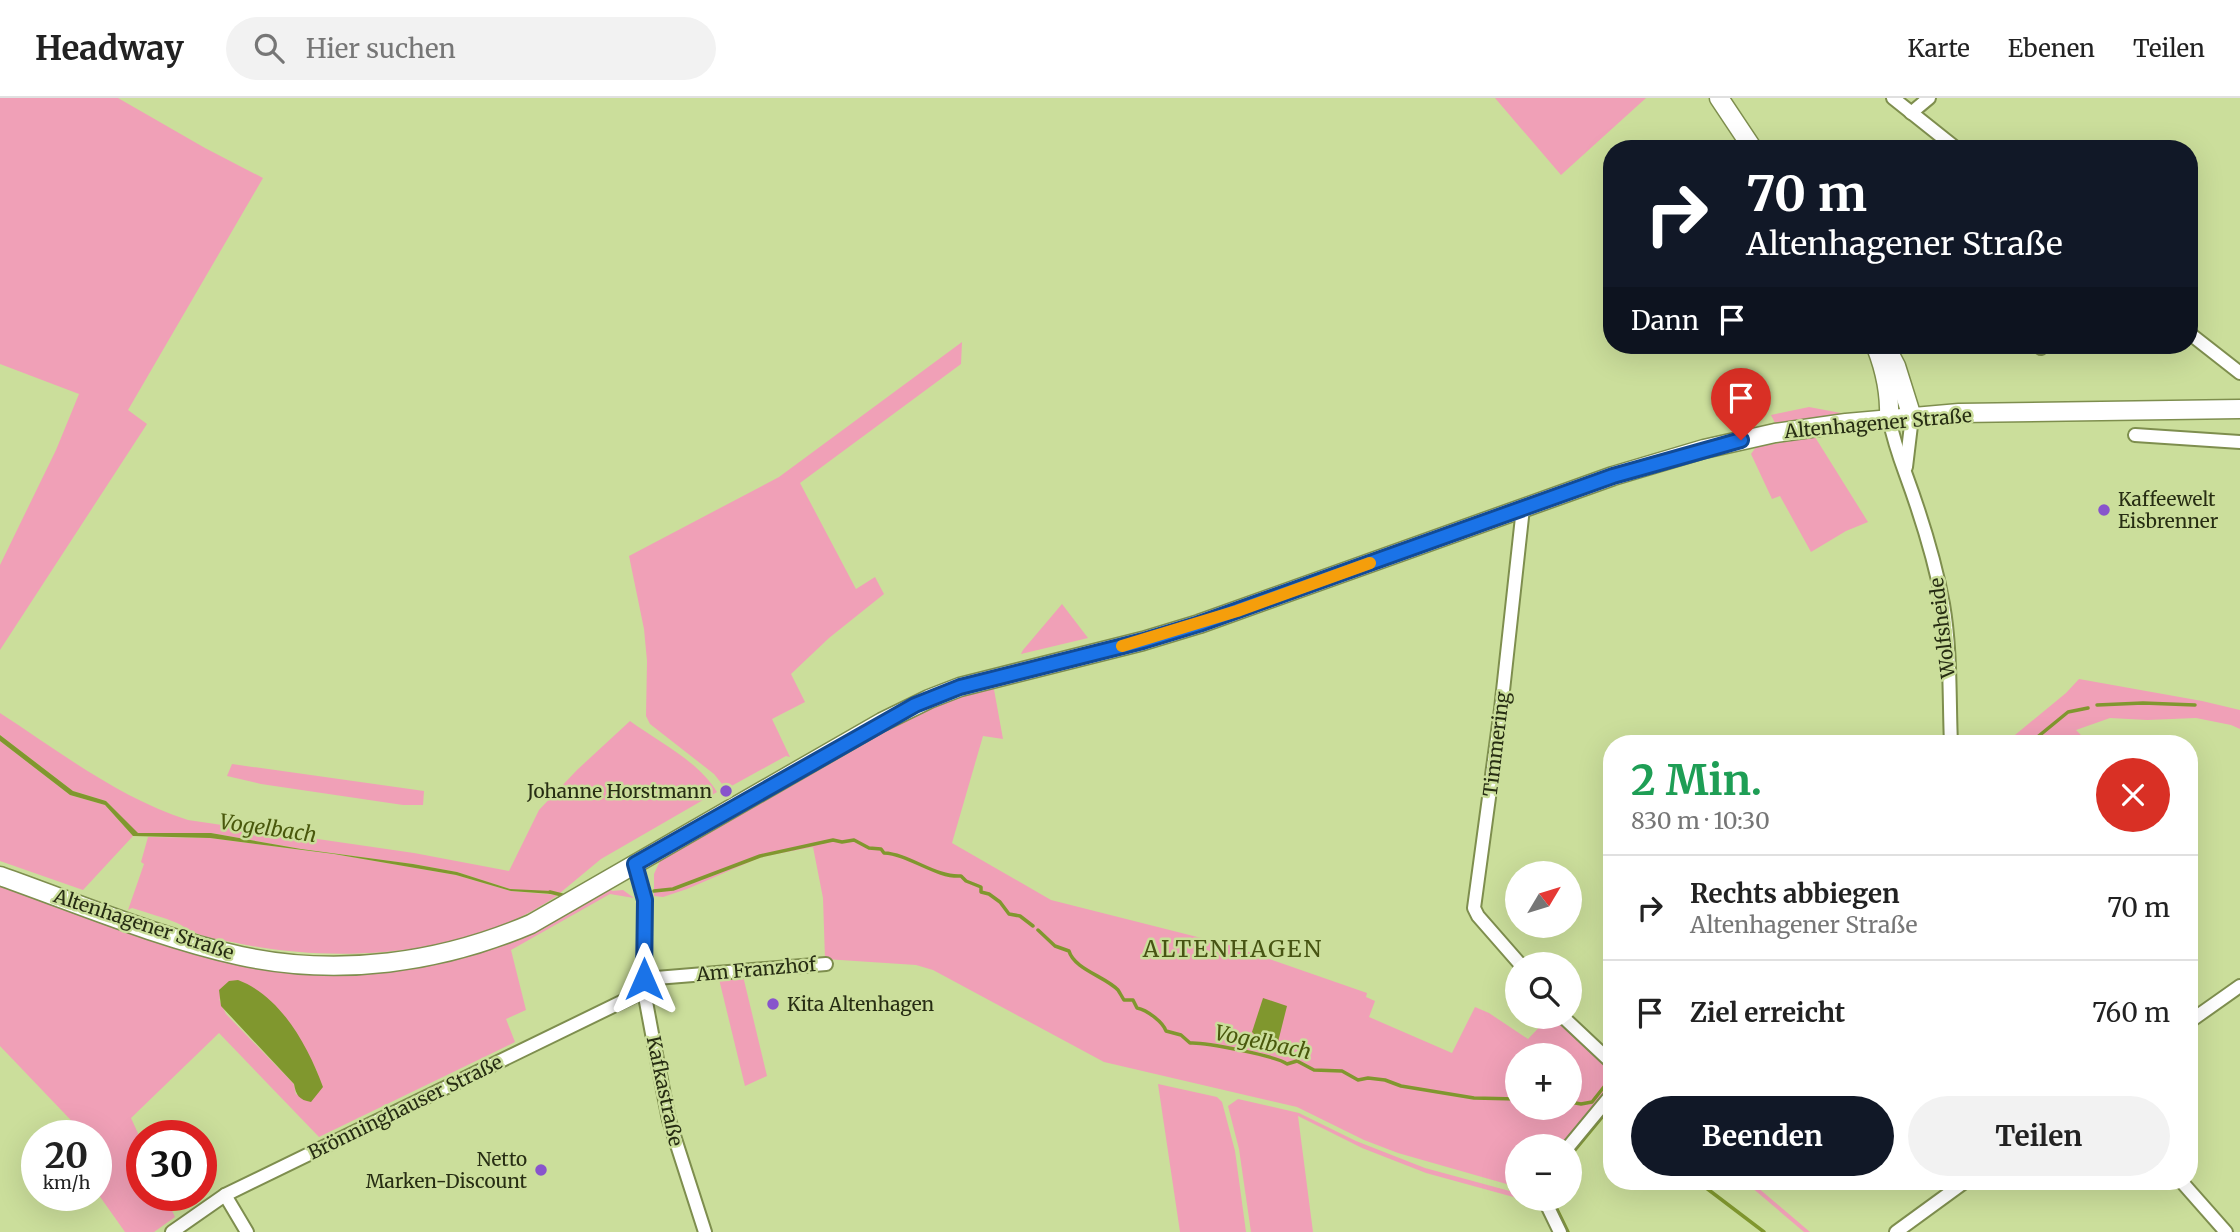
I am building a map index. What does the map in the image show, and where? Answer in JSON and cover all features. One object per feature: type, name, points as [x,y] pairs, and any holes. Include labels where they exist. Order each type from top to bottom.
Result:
[{"type":"main road","points":[[1719,98],[1746,140]]},
{"type":"main road","points":[[1878,354],[1886,377],[1889,418]]},
{"type":"main road","points":[[1890,354],[1912,417]]},
{"type":"main road","name":"Altenhagener Straße","points":[[0,876],[205,947],[274,962],[335,966],[400,962],[453,951],[498,938],[561,908],[882,722],[943,693],[1133,644],[1199,624],[1613,476],[1704,449],[1775,433],[1889,418],[1959,413],[2240,409]]},
{"type":"street","points":[[1893,98],[1946,140]]},
{"type":"street","points":[[1912,113],[1928,98]]},
{"type":"street","points":[[2198,340],[2240,373]]},
{"type":"street","name":"Wolfsheide","points":[[1906,475],[1907,444],[1912,417]]},
{"type":"street","name":"Wolfsheide","points":[[1889,418],[1894,445],[1906,475],[1943,605],[1951,735]]},
{"type":"street","points":[[2135,435],[2240,442]]},
{"type":"street","name":"Timmering","points":[[1510,952],[1474,908],[1502,709],[1523,508]]},
{"type":"street","name":"Kafkastraße","points":[[635,864],[645,900],[644,985],[669,1120],[705,1232]]},
{"type":"street","name":"Am Franzhof","points":[[644,985],[826,964]]},
{"type":"street","name":"Brönninghauser Straße","points":[[172,1232],[225,1195],[644,985]]},
{"type":"street","points":[[2198,1016],[2240,986]]},
{"type":"street","points":[[1576,1029],[1603,1055]]},
{"type":"street","points":[[1579,1134],[1603,1105]]},
{"type":"street","points":[[1896,1232],[1954,1190]]},
{"type":"street","points":[[2189,1190],[2226,1232]]},
{"type":"street","points":[[225,1195],[247,1232]]},
{"type":"street","points":[[1550,1211],[1560,1232]]},
{"type":"shaded area","points":[[0,98],[118,98],[263,178],[128,410],[147,424],[0,650],[0,565],[56,450],[79,394],[0,364]]},
{"type":"shaded area","points":[[1495,98],[1646,98],[1561,175]]},
{"type":"shaded area","points":[[962,342],[961,364],[800,483],[856,589],[875,577],[884,594],[829,638],[791,674],[805,702],[772,719],[790,757],[786,756],[726,789],[714,774],[650,724],[646,716],[647,661],[644,629],[629,556],[779,477]]},
{"type":"shaded area","points":[[1809,407],[1841,413],[1776,425],[1771,415]]},
{"type":"shaded area","points":[[1815,437],[1868,522],[1846,531],[1811,552],[1780,496],[1772,499],[1751,454],[1756,447]]},
{"type":"shaded area","points":[[1062,604],[1088,638],[1021,654],[1023,650]]},
{"type":"shaded area","points":[[2079,679],[2202,701],[2240,710],[2240,729],[2196,718],[2110,718],[2076,730],[2081,735],[2015,735]]},
{"type":"shaded area","points":[[993,684],[1003,739],[983,736],[952,843],[1051,900],[1229,945],[1367,993],[1366,997],[1375,1001],[1369,1017],[1452,1053],[1475,1007],[1505,1024],[1505,1029],[1513,1029],[1528,1039],[1538,1029],[1570,1029],[1603,1060],[1603,1101],[1576,1134],[1505,1134],[1505,1184],[1398,1153],[1364,1140],[1297,1107],[1104,1062],[933,970],[916,965],[825,959],[823,898],[813,847],[761,857],[663,897],[654,896],[654,874],[661,859],[910,714]]},
{"type":"shaded area","points":[[0,713],[114,787],[188,820],[414,853],[509,871],[539,810],[630,721],[689,761],[717,792],[601,859],[560,893],[510,889],[457,872],[211,833],[137,833],[106,801],[73,791],[0,735]]},
{"type":"shaded area","points":[[0,735],[73,791],[106,801],[138,833],[211,833],[301,849],[413,864],[457,872],[510,889],[552,891],[552,894],[511,891],[456,875],[334,854],[210,838],[133,836],[105,805],[70,795],[0,741]]},
{"type":"shaded area","points":[[0,741],[70,795],[105,805],[133,836],[83,890],[0,861]]},
{"type":"shaded area","points":[[232,764],[424,791],[423,805],[403,805],[261,784],[227,776]]},
{"type":"shaded area","points":[[148,837],[210,838],[334,854],[456,875],[511,891],[558,895],[523,916],[484,932],[443,943],[357,954],[272,949],[206,937],[166,919],[132,908],[128,910],[144,864],[141,862]]},
{"type":"shaded area","points":[[0,882],[176,944],[412,966],[610,888],[612,891],[623,890],[634,898],[610,894],[511,950],[526,1010],[506,1019],[515,1042],[319,1137],[219,1033],[132,1120],[126,1120],[126,1211],[172,1211],[175,1217],[154,1232],[125,1232],[110,1211],[112,1120],[71,1120],[0,1046]],"holes":[[[219,999],[284,1016],[317,1071],[296,1095],[294,1084],[226,1014]]]},
{"type":"shaded area","points":[[743,976],[767,1076],[745,1086],[719,979]]},
{"type":"shaded area","points":[[238,980],[267,998],[280,1010],[301,1039],[323,1087],[311,1102],[299,1096],[294,1084],[221,1006],[219,990],[229,981]]},
{"type":"shaded area","points":[[1263,998],[1287,1006],[1278,1042],[1258,1038],[1252,1032]]},
{"type":"shaded area","points":[[1158,1084],[1217,1097],[1222,1102],[1235,1151],[1246,1232],[1180,1232]]},
{"type":"shaded area","points":[[1238,1099],[1299,1113],[1356,1141],[1425,1168],[1505,1190],[1505,1195],[1426,1173],[1362,1148],[1298,1116],[1313,1232],[1251,1232],[1239,1149],[1228,1106]]},
{"type":"shaded area","points":[[1755,1190],[1761,1190],[1810,1232],[1804,1232]]},
{"type":"waterway","points":[[2097,705],[2195,705]]},
{"type":"waterway","points":[[2040,735],[2068,712],[2088,708]]},
{"type":"waterway","name":"Vogelbach","points":[[654,891],[673,889],[760,856],[833,840],[854,840],[869,848],[881,849],[884,853],[903,857],[942,873],[961,876],[981,887],[981,892],[1000,902],[1009,914],[1020,916],[1033,926]]},
{"type":"waterway","name":"Vogelbach","points":[[550,892],[562,895]]},
{"type":"waterway","name":"Vogelbach","points":[[1038,930],[1055,946],[1069,951],[1077,963],[1113,985],[1124,1000],[1133,1000],[1137,1008],[1154,1017],[1166,1031],[1181,1035],[1190,1043],[1240,1050],[1287,1064],[1297,1061],[1314,1070],[1342,1071],[1358,1080],[1385,1080],[1401,1086],[1474,1098],[1505,1099]]},
{"type":"waterway","points":[[1582,1104],[1592,1102],[1603,1088]]},
{"type":"waterway","points":[[1582,1141],[1603,1116]]},
{"type":"waterway","name":"Vogelbach","points":[[1709,1190],[1764,1232]]},
{"type":"waterway","points":[[1558,1211],[1568,1232]]},
{"type":"slow traffic","points":[[1122,646],[1237,611],[1370,563]]},
{"type":"place","name":"Kaffeewelt Eisbrenner","points":[[2104,510]]},
{"type":"place","name":"Johanne Horstmann","points":[[726,791]]},
{"type":"place","name":"Kita Altenhagen","points":[[773,1004]]},
{"type":"place","name":"Netto Marken-Discount","points":[[541,1170]]},
{"type":"district","name":"ALTENHAGEN","points":[[1233,948]]},
{"type":"route","points":[[644,979],[645,900],[635,864],[915,705],[960,687],[1087,656],[1199,624],[1613,476],[1741,440]]}]
